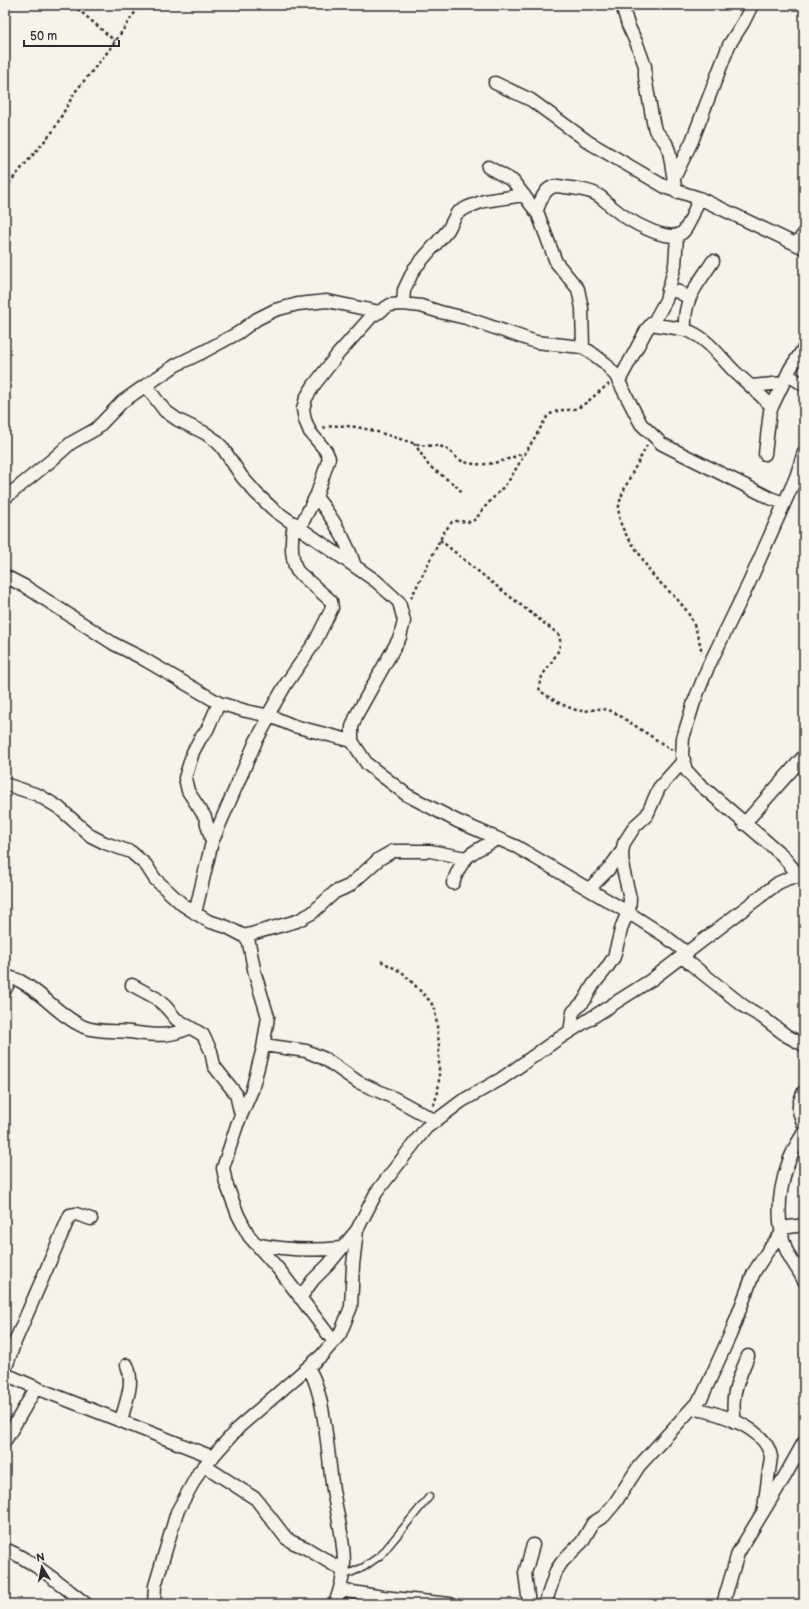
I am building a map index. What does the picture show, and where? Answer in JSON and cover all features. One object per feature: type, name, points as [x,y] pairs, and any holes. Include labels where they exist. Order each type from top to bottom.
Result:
[{"type":"street","points":[[622,5],[628,25],[645,66],[645,77],[653,122],[655,130],[666,143],[669,151],[674,186]]},
{"type":"street","points":[[674,186],[729,45],[752,5]]},
{"type":"street","points":[[495,83],[531,100],[590,143],[667,188],[674,186],[800,246],[804,234]]},
{"type":"street","points":[[488,167],[513,181],[536,212],[543,224],[556,262],[578,289],[582,308],[583,348]]},
{"type":"street","points":[[536,212],[548,188],[558,186],[591,192],[598,195],[613,208],[650,231],[662,235],[678,236],[683,232],[693,216],[699,198]]},
{"type":"street","points":[[403,304],[404,290],[414,269],[448,230],[457,213],[468,206],[484,201],[524,196]]},
{"type":"street","points":[[618,379],[666,300],[675,265],[678,236]]},
{"type":"street","points":[[685,330],[684,317],[689,298],[713,261]]},
{"type":"street","points":[[668,290],[679,292],[689,298]]},
{"type":"street","points":[[5,498],[54,459],[71,443],[96,429],[122,402],[176,365],[238,333],[257,319],[275,310],[298,304],[327,301],[380,312]]},
{"type":"street","points":[[195,913],[212,842],[256,741],[286,684],[315,642],[332,608],[331,601],[297,571],[292,553],[297,525],[316,497],[329,458],[326,450],[310,432],[303,409],[306,398],[314,385],[338,354],[371,317],[390,305],[403,304],[422,306],[466,318],[536,342],[583,348],[605,363],[618,379],[635,416],[652,436],[662,444],[770,498],[784,503]]},
{"type":"street","points":[[651,324],[685,330],[707,342],[734,371],[752,386],[772,407]]},
{"type":"street","points":[[765,454],[770,411],[785,379],[804,348]]},
{"type":"street","points":[[752,386],[785,379],[804,385]]},
{"type":"street","points":[[146,386],[165,411],[178,420],[205,433],[214,440],[222,448],[242,478],[274,510],[376,581],[399,602],[403,612],[404,621],[400,637],[357,714],[352,727],[352,741],[367,764],[407,795],[457,821],[517,847],[665,936],[745,1006],[787,1036],[804,1045]]},
{"type":"street","points":[[300,1298],[313,1280],[328,1265],[357,1230],[376,1193],[433,1119],[500,1080],[570,1032],[651,980],[778,883],[802,876],[782,855],[744,824],[696,781],[686,770],[683,758],[683,738],[694,702],[707,668],[749,583],[796,477],[804,452]]},
{"type":"street","points":[[316,497],[328,512],[350,550],[355,566]]},
{"type":"street","points":[[5,576],[26,587],[114,644],[140,657],[219,703],[246,711],[269,715],[294,726],[352,741]]},
{"type":"street","points":[[212,842],[205,817],[188,791],[185,778],[194,752],[200,739],[207,730],[219,703]]},
{"type":"street","points":[[744,824],[804,756]]},
{"type":"street","points":[[589,889],[608,870],[622,851],[626,839],[635,826],[647,815],[659,788],[683,758]]},
{"type":"street","points":[[5,784],[38,795],[58,807],[91,836],[105,843],[132,852],[146,865],[155,879],[183,905],[208,921],[227,927],[244,936],[249,943],[254,974],[268,1017],[264,1045],[252,1090],[241,1115],[223,1168],[226,1182],[238,1215],[249,1236],[281,1272],[334,1342]]},
{"type":"street","points":[[453,883],[462,862],[466,858],[480,848],[498,839]]},
{"type":"street","points":[[244,936],[280,927],[297,921],[312,913],[334,892],[349,886],[379,859],[393,851],[430,851],[466,858]]},
{"type":"street","points":[[570,1032],[573,1012],[584,1001],[593,985],[614,956],[622,926],[628,913],[630,898],[623,869],[622,851]]},
{"type":"street","points":[[5,990],[8,977],[19,980],[40,994],[61,1013],[84,1027],[94,1030],[127,1031],[153,1036],[168,1035],[190,1028]]},
{"type":"street","points":[[132,985],[156,998],[176,1019],[203,1035],[211,1051],[214,1066],[236,1094],[241,1115]]},
{"type":"street","points":[[264,1045],[306,1051],[325,1059],[358,1082],[394,1098],[433,1119]]},
{"type":"street","points":[[804,1091],[798,1105],[798,1111],[804,1125]]},
{"type":"street","points":[[804,1132],[790,1158],[780,1197],[782,1231],[786,1249],[804,1281]]},
{"type":"street","points":[[5,1370],[14,1344],[70,1215],[76,1214],[91,1219]]},
{"type":"street","points":[[545,1604],[556,1571],[562,1562],[582,1542],[593,1523],[604,1516],[615,1503],[639,1466],[702,1398],[731,1333],[754,1272],[769,1249],[782,1231],[804,1225]]},
{"type":"street","points":[[154,1604],[157,1578],[177,1512],[199,1472],[239,1427],[308,1368],[322,1355],[340,1334],[351,1307],[352,1265],[357,1230]]},
{"type":"street","points":[[256,1244],[269,1247],[316,1250],[341,1248]]},
{"type":"street","points":[[735,1422],[733,1394],[748,1356]]},
{"type":"street","points":[[121,1421],[129,1392],[130,1373],[127,1365]]},
{"type":"street","points":[[308,1368],[313,1375],[321,1403],[333,1490],[343,1539],[343,1574],[340,1590],[335,1604]]},
{"type":"street","points":[[5,1374],[36,1388],[121,1421],[209,1461],[256,1499],[286,1538],[306,1548],[343,1574]]},
{"type":"street","points":[[5,1441],[36,1388]]},
{"type":"street","points":[[693,1408],[711,1411],[752,1431],[763,1440],[769,1449],[771,1456],[764,1511]]},
{"type":"street","points":[[723,1604],[738,1553],[801,1455],[804,1442]]},
{"type":"street","points":[[529,1604],[525,1573],[533,1545]]},
{"type":"street","points":[[5,1549],[21,1556],[86,1604]]},
{"type":"street","points":[[340,1590],[378,1600],[450,1604]]},
{"type":"lane","points":[[343,1574],[364,1566],[381,1555],[428,1497]]},
{"type":"path","points":[[73,5],[116,41]]},
{"type":"path","points":[[5,188],[54,131],[75,92],[116,41],[140,5]]},
{"type":"path","points":[[403,612],[444,532],[452,522],[470,522],[476,519],[483,509],[508,482],[546,417],[563,409],[570,410],[579,407],[618,379]]},
{"type":"path","points":[[310,432],[330,426],[373,430],[414,443],[444,448],[461,460],[474,464],[486,465],[524,453]]},
{"type":"path","points":[[652,436],[623,494],[619,505],[619,519],[623,531],[650,571],[674,595],[687,611],[700,640],[702,656],[707,668]]},
{"type":"path","points":[[414,443],[429,466],[455,485],[463,493]]},
{"type":"path","points":[[440,540],[558,634],[561,640],[560,644],[550,666],[541,679],[539,687],[540,692],[576,710],[583,711],[597,708],[614,712],[683,758]]},
{"type":"path","points":[[381,961],[403,973],[430,1001],[435,1009],[439,1044],[439,1079],[433,1119]]}]
